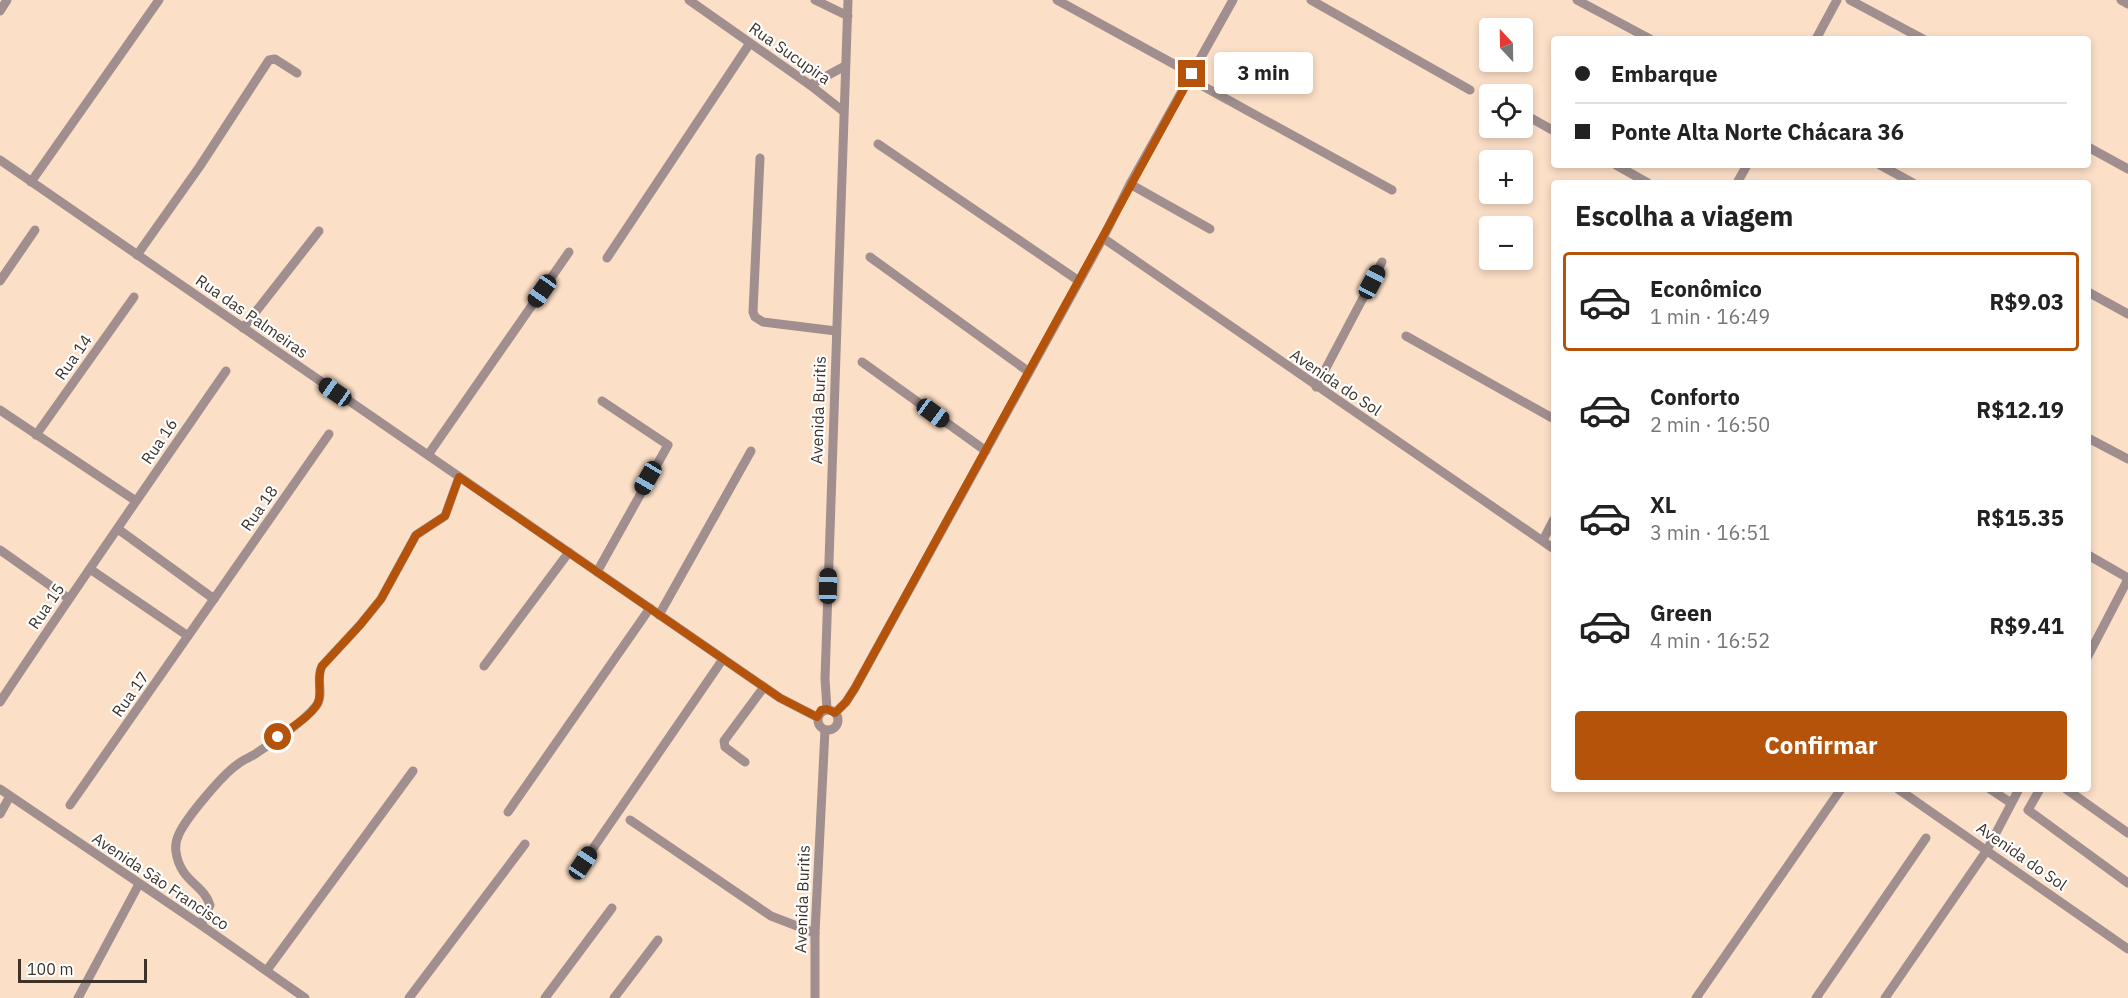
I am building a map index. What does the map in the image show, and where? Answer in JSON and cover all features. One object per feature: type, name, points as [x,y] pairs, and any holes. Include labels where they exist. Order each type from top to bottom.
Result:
[{"type":"street","points":[[0,11],[7,0]]},
{"type":"street","points":[[31,182],[159,0]]},
{"type":"street","name":"Rua Sucupira","points":[[689,0],[843,111]]},
{"type":"street","points":[[815,0],[848,16]]},
{"type":"street","name":"Avenida Buritis","points":[[831,711],[825,679],[848,0]]},
{"type":"street","points":[[1057,0],[1392,190]]},
{"type":"street","points":[[831,711],[838,719],[838,726],[832,731],[825,730],[817,717],[821,710],[831,711],[846,702],[855,688],[1233,0]]},
{"type":"street","points":[[1311,0],[1470,90]]},
{"type":"street","points":[[1577,0],[1644,36]]},
{"type":"street","points":[[1818,36],[1837,0]]},
{"type":"street","points":[[1850,0],[1917,36]]},
{"type":"street","points":[[2121,0],[2128,4]]},
{"type":"street","points":[[607,258],[750,43]]},
{"type":"street","points":[[137,255],[200,166],[269,60],[275,59],[297,73]]},
{"type":"street","points":[[810,85],[846,66]]},
{"type":"street","points":[[1533,120],[1551,129]]},
{"type":"street","points":[[878,144],[1079,282]]},
{"type":"street","points":[[2091,149],[2128,169]]},
{"type":"street","points":[[760,158],[754,317],[763,322],[836,331]]},
{"type":"street","name":"Rua das Palmeiras","points":[[0,160],[780,698],[817,717]]},
{"type":"street","points":[[1621,168],[1643,180]]},
{"type":"street","points":[[1886,168],[1908,180]]},
{"type":"street","points":[[1130,184],[1210,229]]},
{"type":"street","points":[[0,281],[35,230]]},
{"type":"street","points":[[243,328],[319,231]]},
{"type":"street","name":"Avenida do Sol","points":[[1103,238],[1316,387],[1551,547]]},
{"type":"street","points":[[428,455],[569,252]]},
{"type":"street","points":[[870,257],[1029,372]]},
{"type":"street","points":[[1316,387],[1382,262]]},
{"type":"street","points":[[2091,294],[2128,314]]},
{"type":"street","name":"Rua 14","points":[[36,435],[134,297]]},
{"type":"street","points":[[1406,336],[1551,416]]},
{"type":"street","points":[[862,362],[986,451]]},
{"type":"street","name":"Rua 16","points":[[118,529],[226,371]]},
{"type":"street","points":[[597,572],[668,445],[602,401]]},
{"type":"street","points":[[0,410],[136,501]]},
{"type":"street","name":"Rua 18","points":[[214,599],[329,434]]},
{"type":"street","points":[[2091,440],[2128,459]]},
{"type":"street","points":[[659,615],[751,451]]},
{"type":"street","points":[[201,924],[210,905],[206,896],[187,878],[178,862],[176,842],[183,826],[233,768],[262,750],[317,705],[319,672],[322,666],[381,599],[416,535],[445,516],[459,477]]},
{"type":"street","points":[[1542,540],[1551,524]]},
{"type":"street","points":[[118,529],[214,599]]},
{"type":"street","name":"Rua 15","points":[[0,702],[118,529]]},
{"type":"street","points":[[0,550],[69,598]]},
{"type":"street","points":[[484,666],[569,552]]},
{"type":"street","points":[[2091,557],[2128,579],[2091,650]]},
{"type":"street","points":[[90,569],[188,636]]},
{"type":"street","name":"Rua 17","points":[[70,805],[214,599]]},
{"type":"street","points":[[508,812],[650,608]]},
{"type":"street","points":[[583,863],[723,659]]},
{"type":"street","points":[[745,762],[725,747],[724,741],[764,687]]},
{"type":"street","name":"Avenida Buritis","points":[[815,998],[815,933],[825,730]]},
{"type":"street","points":[[267,970],[413,771]]},
{"type":"street","name":"Avenida São Francisco","points":[[0,789],[201,924],[305,998]]},
{"type":"street","points":[[1696,998],[1839,792]]},
{"type":"street","name":"Avenida do Sol","points":[[1902,792],[2128,949]]},
{"type":"street","points":[[1994,792],[2011,803]]},
{"type":"street","points":[[1885,998],[1987,850],[2017,792]]},
{"type":"street","points":[[2035,792],[2028,810],[2128,883]]},
{"type":"street","points":[[2070,792],[2128,833]]},
{"type":"street","points":[[0,814],[10,796]]},
{"type":"street","points":[[630,820],[771,916],[815,933]]},
{"type":"street","points":[[1816,998],[1926,838]]},
{"type":"street","points":[[409,998],[525,844]]},
{"type":"street","points":[[78,998],[139,884]]},
{"type":"street","points":[[545,998],[612,908]]},
{"type":"street","points":[[614,998],[658,940]]},
{"type":"route","points":[[278,737],[317,705],[319,672],[322,666],[381,599],[418,532],[445,516],[459,477],[780,698],[817,717],[821,710],[832,710],[835,713],[855,688],[1192,74]]}]
